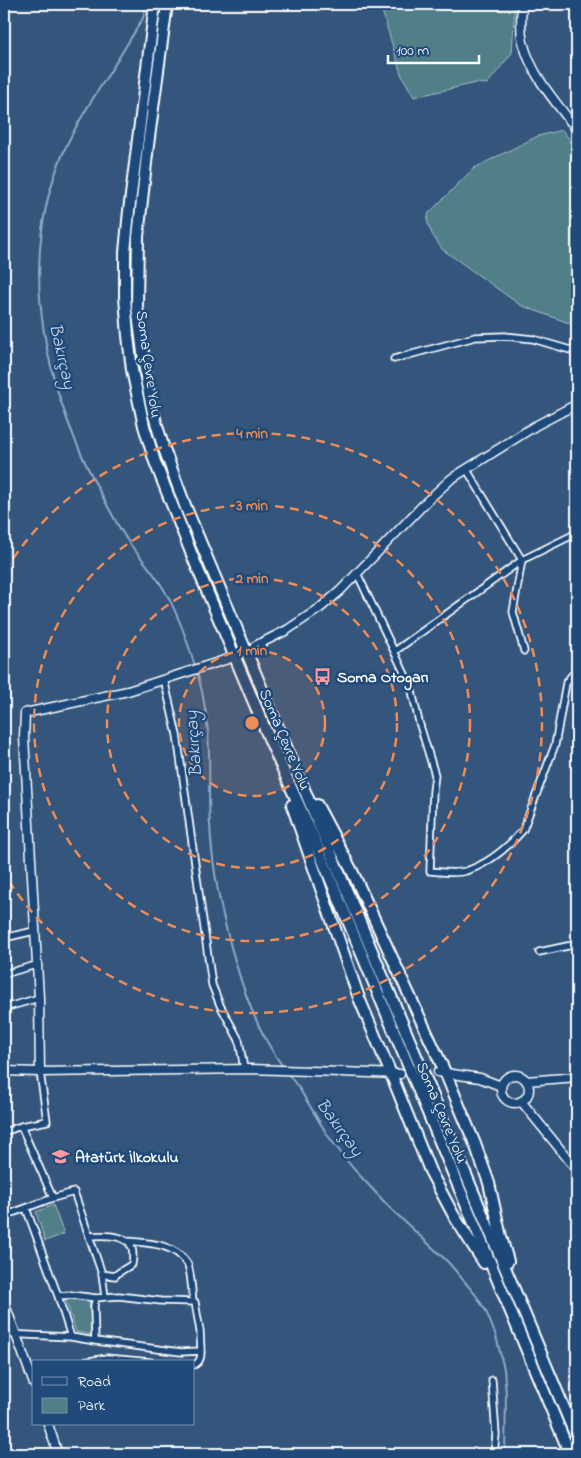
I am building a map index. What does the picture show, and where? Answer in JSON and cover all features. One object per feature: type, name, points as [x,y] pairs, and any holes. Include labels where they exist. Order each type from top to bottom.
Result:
[{"type":"highway","name":"Soma Çevre Yolu","points":[[155,4],[125,252],[125,296],[128,336],[132,370],[144,426],[155,462],[194,560],[271,743],[311,832],[570,1454]]},
{"type":"highway","name":"Soma Çevre Yolu","points":[[167,4],[138,237],[137,306],[147,384],[155,421],[173,476],[577,1439]]},
{"type":"highway","points":[[282,736],[352,871],[475,1144],[489,1183],[501,1236],[526,1316]]},
{"type":"highway","points":[[271,743],[359,998],[396,1074],[430,1171],[454,1216],[506,1301]]},
{"type":"main road","points":[[522,4],[520,22],[522,41],[528,58],[540,82],[577,130]]},
{"type":"main road","points":[[255,646],[287,630],[315,612],[340,591],[427,501],[452,479],[535,426],[577,404]]},
{"type":"main road","points":[[40,1072],[39,998],[24,737],[25,713],[128,691],[228,659]]},
{"type":"main road","points":[[4,1071],[247,1069],[396,1074]]},
{"type":"main road","points":[[442,1072],[480,1078],[501,1086]]},
{"type":"main road","points":[[512,1075],[520,1076],[526,1081],[528,1090],[525,1098],[521,1101],[508,1101],[502,1094],[501,1086],[505,1079],[512,1075]]},
{"type":"main road","points":[[526,1081],[577,1077]]},
{"type":"main road","points":[[521,1101],[577,1170]]},
{"type":"main road","points":[[4,1302],[31,1370]]},
{"type":"main road","points":[[49,1426],[59,1453]]},
{"type":"street","points":[[394,359],[475,338],[505,336],[533,339],[577,352]]},
{"type":"street","points":[[467,470],[522,560],[512,612],[524,651]]},
{"type":"street","points":[[395,651],[522,560],[577,533]]},
{"type":"street","points":[[357,573],[411,687],[435,775],[430,871],[453,873],[465,871],[486,862],[514,840],[523,830],[555,745],[566,683],[577,671]]},
{"type":"street","points":[[164,679],[177,735],[212,985],[220,1005],[239,1040],[247,1069]]},
{"type":"street","points":[[4,938],[34,931]]},
{"type":"street","points":[[539,952],[577,944]]},
{"type":"street","points":[[4,974],[36,966]]},
{"type":"street","points":[[4,1008],[39,998]]},
{"type":"street","points":[[4,1132],[21,1126],[47,1121],[40,1072]]},
{"type":"street","points":[[21,1126],[53,1198]]},
{"type":"street","points":[[4,1216],[74,1192],[102,1274],[105,1297]]},
{"type":"street","points":[[26,1208],[71,1337]]},
{"type":"street","points":[[89,1236],[102,1235],[126,1241],[162,1245],[177,1252],[188,1264],[193,1302],[195,1302],[200,1331],[201,1358],[195,1364]]},
{"type":"street","points":[[102,1274],[115,1276],[119,1271],[132,1264],[132,1248],[126,1241]]},
{"type":"street","points":[[58,1296],[72,1295],[96,1298],[119,1296],[161,1302],[193,1302]]},
{"type":"street","points":[[95,1341],[94,1306],[96,1298]]},
{"type":"street","points":[[4,1334],[71,1337],[181,1352],[201,1351]]},
{"type":"street","points":[[95,1360],[107,1358],[129,1360]]},
{"type":"street","points":[[492,1380],[496,1435],[494,1454]]},
{"type":"green space","points":[[380,4],[515,4],[512,53],[487,84],[476,83],[414,97],[401,74]]},
{"type":"green space","points":[[562,130],[577,148],[577,326],[520,305],[442,249],[432,234],[427,221],[429,213],[474,168],[538,136]]},
{"type":"green space","points":[[53,1205],[64,1234],[45,1241],[36,1212]]},
{"type":"green space","points":[[69,1297],[89,1301],[92,1335],[76,1332],[66,1301]]},
{"type":"waterway","name":"Bakırçay","points":[[147,4],[143,18],[84,113],[64,151],[49,195],[41,241],[39,286],[44,332],[54,377],[68,421],[86,464],[118,525],[130,544],[157,578],[171,602],[195,666]]},
{"type":"waterway","name":"Bakırçay","points":[[197,671],[207,722],[211,840],[223,917],[252,1010],[266,1040],[284,1068]]},
{"type":"waterway","name":"Bakırçay","points":[[288,1074],[299,1088],[328,1136],[352,1167],[390,1208],[448,1262],[475,1294],[486,1311],[496,1336],[504,1369],[506,1395],[505,1454]]},
{"type":"tunnel","points":[[400,1074],[438,1072]]},
{"type":"place","name":"Soma Otogarı","points":[[323,676]]},
{"type":"place","name":"Atatürk İlkokulu","points":[[61,1156]]}]
